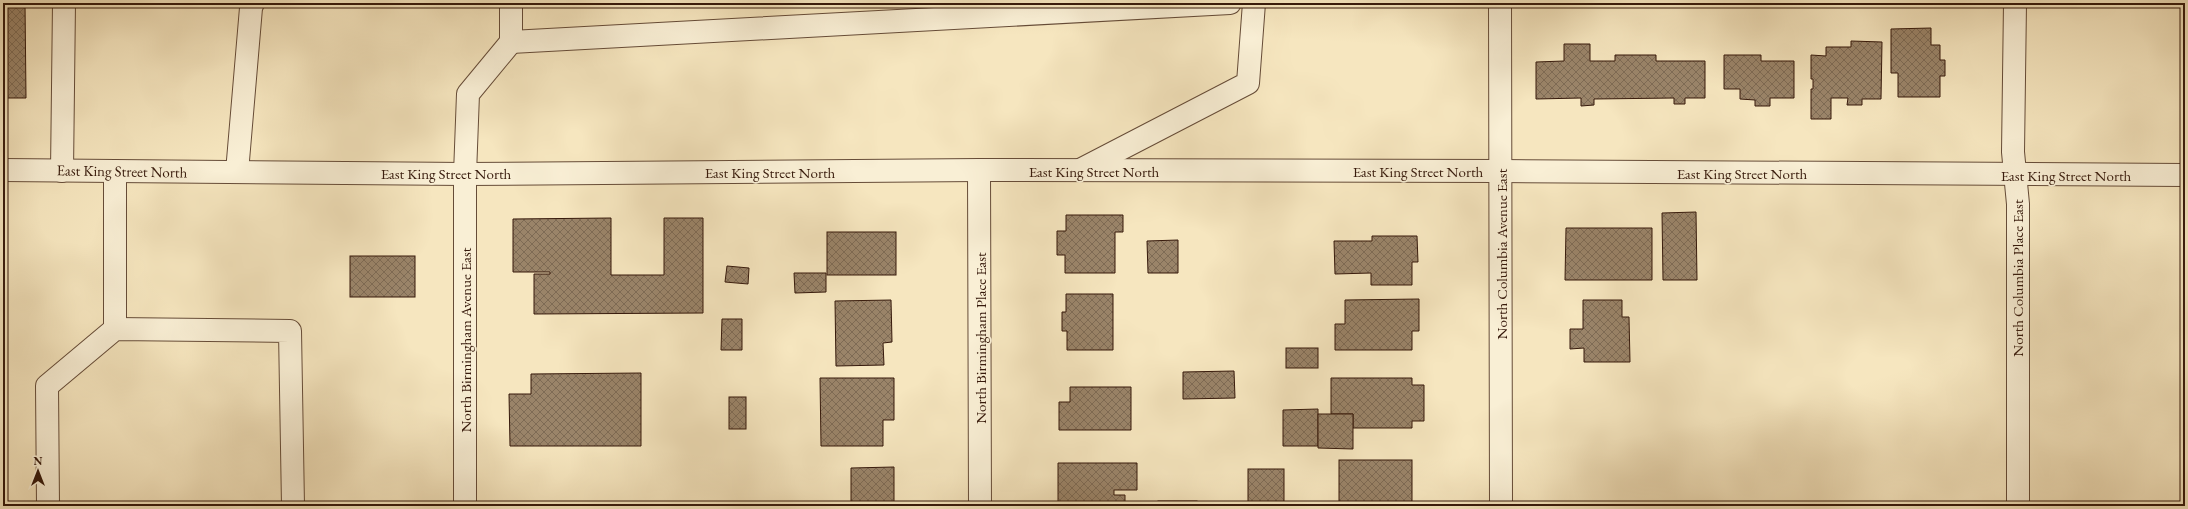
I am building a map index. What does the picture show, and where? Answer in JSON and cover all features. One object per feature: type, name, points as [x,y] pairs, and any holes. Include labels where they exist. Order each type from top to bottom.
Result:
[{"type":"street","points":[[62,171],[64,3]]},
{"type":"street","points":[[237,172],[251,8],[253,3]]},
{"type":"street","points":[[511,3],[511,42],[928,11],[1230,3]]},
{"type":"street","points":[[1079,171],[1248,83],[1254,3]]},
{"type":"street","name":"North Columbia Avenue East","points":[[1500,3],[1502,171],[1501,506]]},
{"type":"street","name":"North Columbia Place East","points":[[2015,3],[2013,152],[2018,204],[2018,506]]},
{"type":"street","name":"North Birmingham Avenue East","points":[[465,506],[465,174],[468,94],[511,42]]},
{"type":"street","name":"East King Street North","points":[[3,170],[465,174],[979,170],[2185,175]]},
{"type":"street","name":"North Birmingham Place East","points":[[979,170],[980,506]]},
{"type":"street","points":[[115,171],[115,329]]},
{"type":"street","points":[[48,506],[47,386],[115,329],[290,330],[293,506]]},
{"type":"building","points":[[3,3],[25,3],[26,98],[3,98]]},
{"type":"building","points":[[1931,28],[1931,45],[1940,45],[1940,60],[1945,60],[1945,76],[1940,76],[1940,97],[1898,97],[1898,73],[1891,73],[1891,29]]},
{"type":"building","points":[[1851,41],[1882,42],[1881,99],[1862,99],[1862,105],[1847,105],[1848,98],[1831,98],[1831,119],[1811,119],[1811,89],[1813,89],[1813,79],[1811,79],[1811,55],[1826,56],[1826,47],[1851,47]]},
{"type":"building","points":[[1564,44],[1590,44],[1590,61],[1615,61],[1615,55],[1656,55],[1656,61],[1705,61],[1705,98],[1685,98],[1685,104],[1674,104],[1674,98],[1594,99],[1594,105],[1581,106],[1581,98],[1536,99],[1536,62],[1564,61]]},
{"type":"building","points":[[1724,55],[1761,55],[1761,61],[1794,61],[1794,98],[1770,98],[1770,106],[1755,106],[1755,100],[1740,99],[1740,89],[1724,89]]},
{"type":"building","points":[[1696,212],[1697,280],[1663,280],[1662,213]]},
{"type":"building","points":[[1066,215],[1123,215],[1123,232],[1115,232],[1115,273],[1065,273],[1065,255],[1057,255],[1057,231],[1066,231]]},
{"type":"building","points":[[611,218],[611,275],[664,275],[664,218],[703,218],[703,313],[534,314],[534,274],[550,274],[550,272],[513,272],[513,219]]},
{"type":"building","points":[[1566,228],[1652,228],[1652,280],[1565,280]]},
{"type":"building","points":[[827,232],[896,232],[896,275],[827,275]]},
{"type":"building","points":[[1372,236],[1417,236],[1418,262],[1412,262],[1412,285],[1371,285],[1371,273],[1335,274],[1334,241],[1372,241]]},
{"type":"building","points":[[1178,240],[1178,273],[1148,273],[1147,241]]},
{"type":"building","points":[[350,256],[415,256],[415,297],[350,297]]},
{"type":"building","points":[[727,266],[749,268],[748,284],[725,282]]},
{"type":"building","points":[[794,273],[826,273],[826,292],[795,293]]},
{"type":"building","points":[[1066,294],[1113,294],[1113,350],[1067,350],[1067,331],[1062,331],[1062,312],[1066,312]]},
{"type":"building","points":[[1419,299],[1419,331],[1412,331],[1412,350],[1335,350],[1335,324],[1345,324],[1345,300]]},
{"type":"building","points":[[891,300],[892,342],[883,343],[884,365],[836,366],[835,301]]},
{"type":"building","points":[[1583,300],[1622,300],[1622,317],[1629,317],[1630,362],[1584,362],[1584,348],[1570,349],[1570,329],[1583,329]]},
{"type":"building","points":[[722,319],[742,319],[742,350],[721,350]]},
{"type":"building","points":[[1286,348],[1318,348],[1318,368],[1286,368]]},
{"type":"building","points":[[1234,371],[1235,398],[1183,399],[1183,372]]},
{"type":"building","points":[[641,373],[641,446],[510,446],[509,394],[531,394],[531,374]]},
{"type":"building","points":[[820,378],[894,378],[894,420],[883,420],[883,446],[821,446]]},
{"type":"building","points":[[1331,378],[1412,378],[1412,385],[1424,385],[1424,421],[1412,421],[1412,428],[1353,428],[1353,414],[1331,414]]},
{"type":"building","points":[[1070,387],[1131,387],[1131,430],[1059,430],[1059,402],[1070,402]]},
{"type":"building","points":[[729,397],[746,397],[746,429],[729,429]]},
{"type":"building","points":[[1318,409],[1318,446],[1283,446],[1283,410]]},
{"type":"building","points":[[1318,414],[1353,414],[1353,449],[1318,448]]},
{"type":"building","points":[[1339,460],[1412,460],[1412,506],[1339,506]]},
{"type":"building","points":[[1058,463],[1137,463],[1137,490],[1114,490],[1114,495],[1125,495],[1125,506],[1058,506]]},
{"type":"building","points":[[894,467],[894,506],[851,506],[851,468]]},
{"type":"building","points":[[1248,469],[1284,469],[1284,506],[1248,506]]},
{"type":"building","points":[[1158,501],[1197,501],[1197,506],[1158,506]]}]
